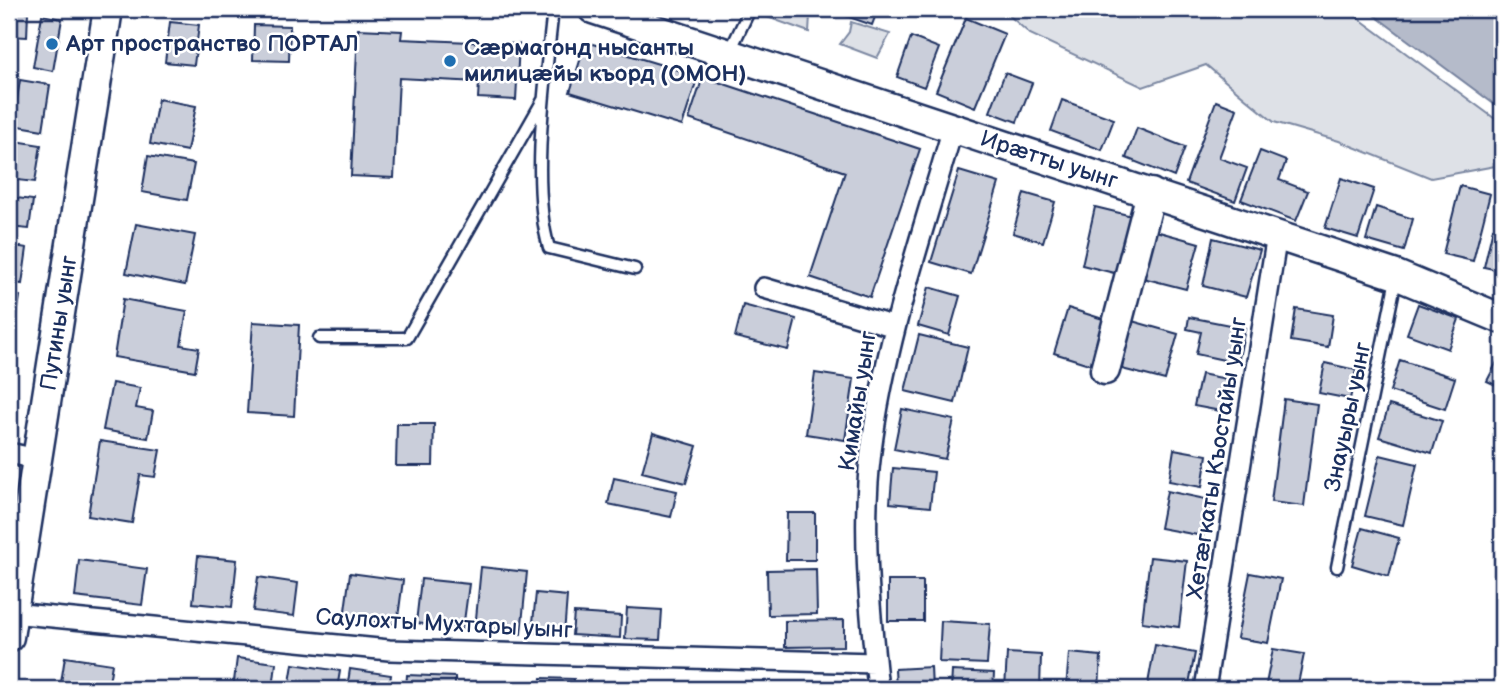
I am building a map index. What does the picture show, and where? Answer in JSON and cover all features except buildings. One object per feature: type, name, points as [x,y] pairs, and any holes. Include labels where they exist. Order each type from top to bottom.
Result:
[{"type":"street","name":"Путины уынг","points":[[11,625],[108,9]]},
{"type":"street","name":"Ирæтты уынг","points":[[593,9],[1396,275],[1502,319]]},
{"type":"street","name":"Кимайы уынг","points":[[878,689],[867,539],[870,453],[895,327],[953,128]]},
{"type":"street","points":[[1105,370],[1151,193]]},
{"type":"street","name":"Хетæгкаты Къостайы уынг","points":[[1205,689],[1277,235]]},
{"type":"street","points":[[764,288],[895,327]]},
{"type":"street","points":[[9,453],[37,458]]},
{"type":"street","name":"Саулохты Мухтары уынг","points":[[11,625],[389,650],[876,663]]},
{"type":"lane","points":[[553,9],[543,100],[542,224],[549,248],[635,268]]},
{"type":"lane","points":[[729,54],[750,9]]},
{"type":"lane","points":[[319,338],[407,338],[543,100]]},
{"type":"lane","name":"Знауыры уынг","points":[[1337,567],[1396,275]]},
{"type":"shaded area","points":[[770,9],[816,9],[810,15],[809,32],[767,17]]},
{"type":"shaded area","points":[[1002,9],[1346,9],[1502,124],[1502,156],[1495,166],[1431,178],[1339,141],[1274,122],[1206,65],[1143,87],[1030,34]]},
{"type":"shaded area","points":[[851,22],[890,34],[877,58],[840,44],[849,32]]},
{"type":"water","points":[[1366,9],[1502,9],[1502,110]]},
{"type":"place","name":"Арт пространство ПОРТАЛ","points":[[52,44]]},
{"type":"place","name":"Сæрмагонд нысанты милицæйы къорд (ОМОН)","points":[[450,61]]}]
